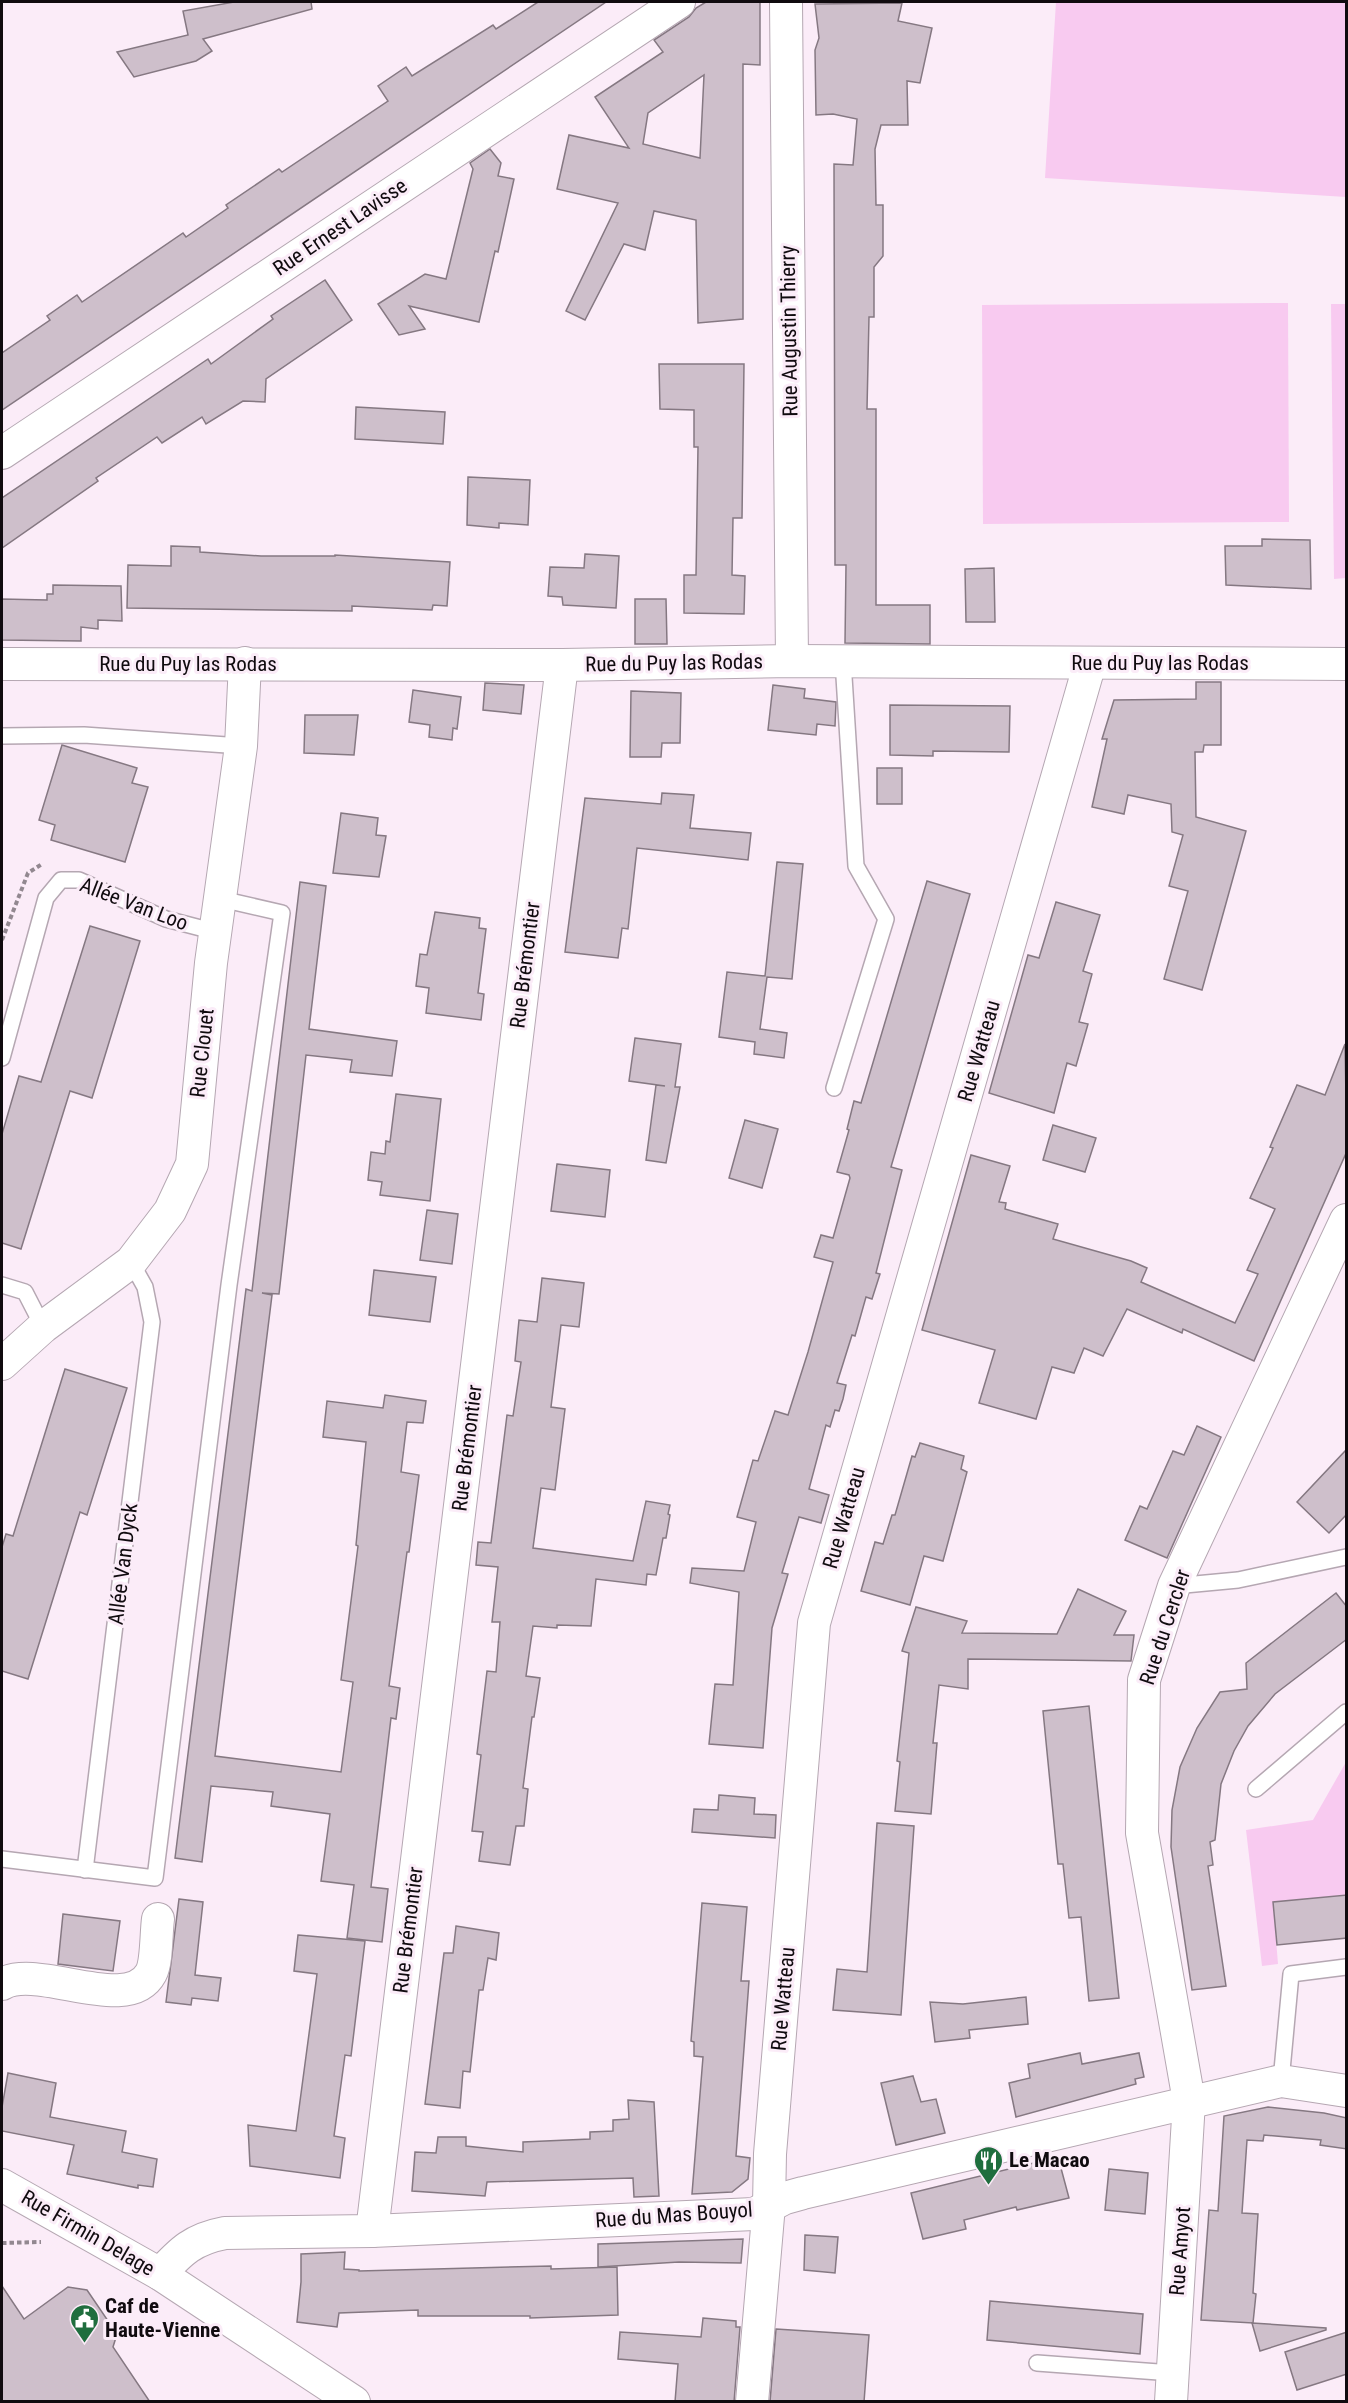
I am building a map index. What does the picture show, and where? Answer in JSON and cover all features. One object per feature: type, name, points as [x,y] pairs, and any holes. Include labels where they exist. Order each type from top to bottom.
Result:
[{"type":"street","name":"Rue Ernest Lavisse","points":[[2,453],[679,2]]},
{"type":"street","name":"Rue Augustin Thierry","points":[[786,2],[792,661]]},
{"type":"street","name":"Rue du Puy las Rodas","points":[[2,664],[562,665],[843,661],[1347,664]]},
{"type":"street","name":"Rue Clouet","points":[[2,1364],[43,1327],[131,1262],[170,1211],[192,1164],[216,932],[241,746],[245,663]]},
{"type":"street","name":"Rue Watteau","points":[[752,2402],[814,1623],[1090,663]]},
{"type":"street","name":"Rue Brémontier","points":[[372,2231],[562,665]]},
{"type":"street","name":"Rue du Cercler","points":[[1189,2101],[1142,1833],[1144,1680],[1174,1587],[1347,1220]]},
{"type":"street","points":[[2,1984],[7,1981],[26,1979],[114,1991],[131,1988],[146,1981],[152,1971],[158,1919]]},
{"type":"street","name":"Rue du Mas Bouyol","points":[[160,2274],[182,2250],[203,2237],[225,2233],[372,2231],[754,2214],[784,2198],[803,2193],[1281,2081]]},
{"type":"street","points":[[1281,2081],[1347,2091]]},
{"type":"street","name":"Rue Amyot","points":[[1171,2387],[1189,2101]]},
{"type":"street","name":"Rue Firmin Delage","points":[[2,2185],[160,2274],[354,2402]]},
{"type":"lane","points":[[834,1088],[886,919],[856,866],[843,661]]},
{"type":"lane","points":[[2,736],[84,735],[241,746]]},
{"type":"lane","name":"Allée Van Loo","points":[[2,1058],[46,898],[61,880],[79,880],[166,920],[216,932]]},
{"type":"lane","points":[[2,1859],[155,1878],[229,1285],[282,913],[221,899]]},
{"type":"lane","name":"Allée Van Dyck","points":[[86,1870],[152,1322],[145,1287],[131,1262]]},
{"type":"lane","points":[[2,1285],[26,1292],[43,1327]]},
{"type":"lane","points":[[1174,1587],[1238,1580],[1347,1557]]},
{"type":"lane","points":[[1256,1789],[1347,1712]]},
{"type":"lane","points":[[1281,2081],[1291,1974],[1347,1967]]},
{"type":"lane","points":[[1037,2363],[1171,2387]]},
{"type":"shaded area","points":[[1056,2],[1346,2],[1346,197],[1045,178]]},
{"type":"shaded area","points":[[1288,303],[1289,522],[983,524],[982,305]]},
{"type":"shaded area","points":[[1331,304],[1346,304],[1346,578],[1334,579]]},
{"type":"shaded area","points":[[1346,1762],[1346,1895],[1273,1902],[1278,1964],[1262,1966],[1246,1830],[1313,1820]]},
{"type":"building","points":[[234,2],[311,2],[312,9],[203,39],[212,51],[196,61],[134,77],[117,52],[188,35],[183,11]]},
{"type":"building","points":[[538,2],[606,2],[2,410],[2,353],[50,320],[47,316],[77,295],[82,302],[183,233],[186,237],[228,208],[226,205],[279,169],[282,172],[388,101],[378,86],[406,67],[412,76],[493,25],[496,29]]},
{"type":"building","points":[[706,2],[760,2],[760,65],[743,64],[743,319],[698,323],[696,220],[654,211],[645,250],[624,244],[585,320],[566,311],[618,203],[557,189],[569,135],[629,148],[595,97],[663,52],[654,40],[689,17],[696,8]],"holes":[[[704,75],[700,158],[643,144],[648,113]]]},
{"type":"building","points":[[902,3],[898,21],[932,28],[920,83],[907,81],[908,125],[881,125],[875,149],[876,205],[883,205],[883,256],[874,267],[874,317],[869,317],[867,409],[876,409],[876,605],[930,605],[930,644],[845,643],[846,565],[835,565],[834,164],[853,165],[857,119],[833,114],[816,115],[815,50],[819,38],[815,4]]},
{"type":"building","points":[[490,149],[501,163],[498,176],[514,179],[498,252],[495,251],[479,322],[409,306],[425,329],[399,335],[378,304],[425,274],[446,279],[473,169],[470,163]]},
{"type":"building","points":[[325,280],[352,320],[266,379],[265,402],[243,401],[206,424],[202,417],[162,443],[157,437],[96,478],[98,481],[2,548],[2,498],[208,359],[211,364],[273,319],[271,316]]},
{"type":"building","points":[[659,364],[744,364],[742,518],[733,518],[732,575],[745,576],[744,614],[684,613],[684,575],[696,575],[698,447],[694,447],[694,410],[660,409]]},
{"type":"building","points":[[356,407],[445,412],[443,444],[355,439]]},
{"type":"building","points":[[468,477],[530,480],[528,525],[499,523],[499,528],[467,525]]},
{"type":"building","points":[[1262,539],[1310,540],[1311,589],[1226,585],[1225,546],[1262,546]]},
{"type":"building","points":[[171,546],[200,547],[200,552],[261,556],[335,555],[450,562],[447,606],[433,605],[432,610],[352,606],[352,611],[127,608],[128,565],[171,566]]},
{"type":"building","points":[[585,554],[619,556],[616,608],[563,605],[562,597],[548,596],[550,567],[584,568]]},
{"type":"building","points":[[994,568],[995,622],[966,622],[965,569]]},
{"type":"building","points":[[53,585],[121,586],[122,621],[98,620],[98,629],[81,627],[81,641],[2,640],[2,599],[47,600],[47,594],[53,594]]},
{"type":"building","points":[[635,599],[666,599],[667,644],[635,644]]},
{"type":"building","points":[[1196,682],[1221,682],[1221,745],[1204,745],[1203,752],[1195,752],[1196,817],[1246,831],[1202,990],[1164,979],[1188,891],[1169,886],[1183,835],[1172,832],[1171,804],[1128,795],[1124,814],[1092,807],[1107,739],[1102,739],[1114,700],[1196,699]]},
{"type":"building","points":[[485,683],[524,685],[521,714],[483,710]]},
{"type":"building","points":[[773,685],[805,689],[804,698],[836,702],[835,726],[817,724],[816,735],[768,730]]},
{"type":"building","points":[[413,690],[461,697],[457,729],[453,728],[452,740],[429,737],[430,725],[409,722]]},
{"type":"building","points":[[631,691],[681,693],[680,743],[662,743],[661,757],[630,757]]},
{"type":"building","points":[[890,705],[1010,706],[1009,752],[933,751],[933,756],[890,755]]},
{"type":"building","points":[[305,715],[358,715],[354,755],[304,753]]},
{"type":"building","points":[[62,745],[137,768],[132,783],[148,787],[125,862],[51,840],[55,825],[39,820]]},
{"type":"building","points":[[877,768],[902,768],[902,804],[877,804]]},
{"type":"building","points":[[662,793],[694,795],[690,828],[751,833],[748,860],[637,848],[628,929],[622,928],[618,958],[565,952],[585,798],[661,804]]},
{"type":"building","points":[[341,813],[378,818],[376,835],[386,836],[379,877],[333,873]]},
{"type":"building","points":[[777,862],[803,864],[792,979],[767,977],[760,1029],[787,1033],[784,1058],[754,1054],[755,1042],[719,1037],[727,972],[765,976]]},
{"type":"building","points":[[927,881],[970,894],[891,1167],[902,1170],[876,1273],[880,1274],[872,1299],[866,1297],[855,1336],[852,1335],[837,1383],[846,1385],[843,1399],[839,1411],[835,1410],[830,1427],[826,1425],[809,1489],[829,1495],[821,1523],[799,1517],[782,1573],[788,1574],[772,1628],[763,1748],[709,1744],[715,1684],[733,1685],[739,1592],[690,1583],[692,1568],[744,1571],[756,1522],[737,1517],[753,1460],[758,1461],[775,1411],[788,1415],[808,1352],[833,1262],[814,1257],[821,1235],[833,1238],[850,1178],[849,1175],[837,1172],[849,1130],[847,1129],[854,1101],[861,1103]]},
{"type":"building","points":[[300,882],[326,886],[309,1029],[397,1041],[392,1076],[350,1072],[352,1060],[306,1055],[279,1294],[262,1293],[272,1295],[215,1756],[341,1772],[353,1682],[341,1680],[358,1546],[356,1545],[366,1442],[323,1437],[327,1401],[383,1408],[385,1395],[426,1401],[423,1423],[407,1422],[401,1472],[419,1475],[389,1686],[400,1688],[396,1719],[391,1718],[371,1887],[388,1889],[382,1942],[347,1938],[354,1885],[321,1881],[330,1814],[271,1806],[273,1792],[211,1786],[202,1862],[175,1858],[246,1289],[252,1291]]},
{"type":"building","points":[[1056,902],[1100,915],[1083,971],[1092,974],[1079,1022],[1088,1024],[1076,1066],[1067,1063],[1054,1113],[989,1093],[1028,955],[1039,958]]},
{"type":"building","points":[[435,912],[480,918],[479,928],[486,929],[478,993],[484,994],[481,1020],[426,1013],[429,988],[416,986],[420,954],[427,955]]},
{"type":"building","points":[[90,926],[140,941],[92,1098],[70,1091],[21,1249],[2,1243],[2,1134],[19,1076],[41,1082]]},
{"type":"building","points":[[635,1038],[681,1044],[675,1087],[680,1087],[666,1163],[646,1160],[656,1085],[665,1086],[629,1081]]},
{"type":"building","points":[[1345,1044],[1347,1151],[1254,1361],[1183,1329],[1182,1333],[1127,1309],[1103,1356],[1084,1348],[1074,1373],[1052,1367],[1036,1419],[979,1403],[995,1350],[922,1330],[971,1155],[1010,1166],[999,1202],[1006,1203],[1005,1209],[1058,1224],[1053,1239],[1131,1261],[1147,1268],[1141,1282],[1235,1323],[1258,1274],[1247,1270],[1275,1209],[1250,1198],[1273,1148],[1270,1147],[1297,1085],[1325,1095]]},
{"type":"building","points":[[396,1094],[441,1099],[430,1201],[380,1195],[382,1182],[368,1180],[371,1152],[385,1154],[386,1141],[390,1142]]},
{"type":"building","points":[[745,1120],[778,1129],[762,1188],[729,1178]]},
{"type":"building","points":[[1053,1125],[1096,1138],[1085,1172],[1043,1160]]},
{"type":"building","points":[[557,1164],[610,1170],[605,1217],[551,1211]]},
{"type":"building","points":[[427,1210],[458,1214],[452,1264],[420,1260]]},
{"type":"building","points":[[374,1270],[436,1277],[430,1322],[369,1315]]},
{"type":"building","points":[[542,1278],[584,1283],[579,1327],[561,1325],[551,1407],[565,1409],[555,1490],[541,1488],[533,1548],[633,1561],[646,1501],[670,1505],[668,1514],[670,1515],[656,1575],[647,1574],[646,1585],[596,1579],[591,1626],[557,1625],[557,1628],[533,1626],[526,1676],[540,1678],[534,1717],[532,1717],[523,1788],[528,1789],[524,1826],[516,1826],[510,1865],[479,1861],[483,1832],[472,1831],[481,1755],[477,1754],[487,1671],[496,1672],[500,1622],[492,1622],[498,1567],[476,1565],[478,1542],[491,1543],[507,1415],[513,1416],[521,1362],[515,1361],[519,1320],[537,1322]]},
{"type":"building","points":[[65,1369],[127,1388],[87,1515],[80,1512],[28,1679],[2,1671],[2,1547],[6,1534],[13,1536]]},
{"type":"building","points":[[1197,1426],[1221,1437],[1167,1558],[1125,1540],[1140,1506],[1147,1509],[1173,1451],[1184,1455]]},
{"type":"building","points":[[920,1443],[964,1456],[961,1469],[967,1472],[943,1561],[924,1556],[910,1605],[861,1591],[875,1542],[883,1544],[892,1515],[895,1515],[912,1456],[915,1457]]},
{"type":"building","points":[[1347,1449],[1347,1514],[1329,1533],[1297,1502]]},
{"type":"building","points":[[1078,1589],[1126,1611],[1114,1635],[1134,1635],[1131,1661],[968,1659],[968,1689],[939,1685],[933,1743],[937,1743],[931,1814],[895,1811],[900,1762],[897,1761],[909,1653],[902,1651],[916,1607],[967,1621],[962,1633],[1057,1634]]},
{"type":"building","points":[[1336,1593],[1347,1607],[1347,1639],[1275,1694],[1248,1726],[1234,1751],[1221,1784],[1215,1840],[1210,1842],[1213,1865],[1208,1866],[1226,1986],[1192,1990],[1171,1847],[1172,1810],[1180,1767],[1197,1728],[1220,1692],[1247,1689],[1246,1663]]},
{"type":"building","points":[[1089,1706],[1119,1998],[1089,2001],[1081,1917],[1069,1918],[1063,1864],[1058,1864],[1043,1711]]},
{"type":"building","points":[[719,1795],[755,1798],[754,1814],[776,1815],[775,1838],[692,1832],[694,1809],[718,1810]]},
{"type":"building","points":[[877,1823],[914,1826],[901,2015],[833,2010],[837,1969],[867,1972]]},
{"type":"building","points":[[1347,1895],[1347,1938],[1277,1945],[1273,1902]]},
{"type":"building","points":[[179,1899],[203,1902],[195,1975],[221,1978],[218,2001],[192,1998],[191,2005],[166,2002]]},
{"type":"building","points":[[702,1903],[747,1907],[741,1981],[749,1981],[736,2156],[750,2158],[748,2179],[732,2192],[692,2194],[703,2057],[694,2056],[694,2042],[691,2041]]},
{"type":"building","points":[[63,1914],[120,1921],[113,1971],[58,1964]]},
{"type":"building","points":[[456,1926],[499,1933],[496,1960],[488,1958],[483,1990],[479,1990],[470,2072],[463,2071],[460,2108],[425,2104],[444,1953],[453,1953]]},
{"type":"building","points":[[298,1935],[365,1941],[351,2056],[345,2055],[334,2136],[345,2138],[340,2178],[250,2166],[248,2125],[296,2131],[317,1974],[294,1971]]},
{"type":"building","points":[[1026,1997],[1028,2024],[969,2030],[970,2038],[935,2042],[930,2002],[963,2004]]},
{"type":"building","points":[[1080,2053],[1082,2064],[1139,2053],[1144,2077],[1135,2079],[1136,2084],[1016,2117],[1009,2083],[1030,2078],[1028,2064]]},
{"type":"building","points":[[8,2073],[56,2083],[50,2117],[126,2131],[122,2152],[157,2159],[153,2187],[138,2185],[138,2188],[67,2174],[74,2145],[2,2131],[2,2107]]},
{"type":"building","points":[[913,2076],[921,2102],[936,2099],[945,2133],[896,2145],[881,2083]]},
{"type":"building","points":[[628,2100],[654,2102],[659,2196],[634,2197],[633,2178],[487,2182],[485,2196],[412,2191],[415,2152],[436,2153],[438,2137],[466,2137],[466,2146],[523,2152],[523,2142],[590,2139],[590,2132],[613,2131],[613,2120],[629,2119]]},
{"type":"building","points":[[1268,2107],[1347,2118],[1347,2149],[1320,2145],[1321,2140],[1264,2135],[1263,2141],[1247,2140],[1242,2213],[1258,2214],[1253,2323],[1201,2320],[1209,2210],[1218,2211],[1224,2116]]},
{"type":"building","points":[[1058,2157],[1069,2198],[1017,2210],[1016,2207],[964,2220],[966,2229],[923,2239],[911,2193]]},
{"type":"building","points":[[1109,2169],[1148,2173],[1145,2214],[1105,2210]]},
{"type":"building","points":[[805,2235],[838,2237],[835,2273],[804,2270]]},
{"type":"building","points":[[743,2239],[741,2263],[679,2262],[598,2267],[598,2244]]},
{"type":"building","points":[[345,2252],[344,2269],[359,2271],[551,2266],[551,2269],[617,2267],[618,2315],[530,2318],[530,2316],[418,2316],[418,2310],[339,2313],[337,2327],[297,2322],[301,2254]]},
{"type":"building","name":"Caf de Haute-Vienne","points":[[2,2286],[24,2319],[68,2287],[87,2290],[117,2334],[113,2347],[150,2402],[2,2402]]},
{"type":"building","points":[[990,2301],[1143,2314],[1140,2354],[987,2340]]},
{"type":"building","points":[[703,2318],[736,2321],[736,2327],[740,2327],[734,2402],[675,2402],[678,2364],[618,2359],[620,2332],[701,2337]]},
{"type":"building","points":[[1252,2323],[1326,2328],[1326,2330],[1260,2351]]},
{"type":"building","points":[[776,2329],[869,2335],[864,2402],[770,2402]]},
{"type":"building","points":[[1347,2332],[1347,2374],[1297,2390],[1285,2352]]},
{"type":"place","name":"Le Macao","points":[[988,2186]]},
{"type":"place","name":"Caf de Haute-Vienne","points":[[84,2344]]}]
